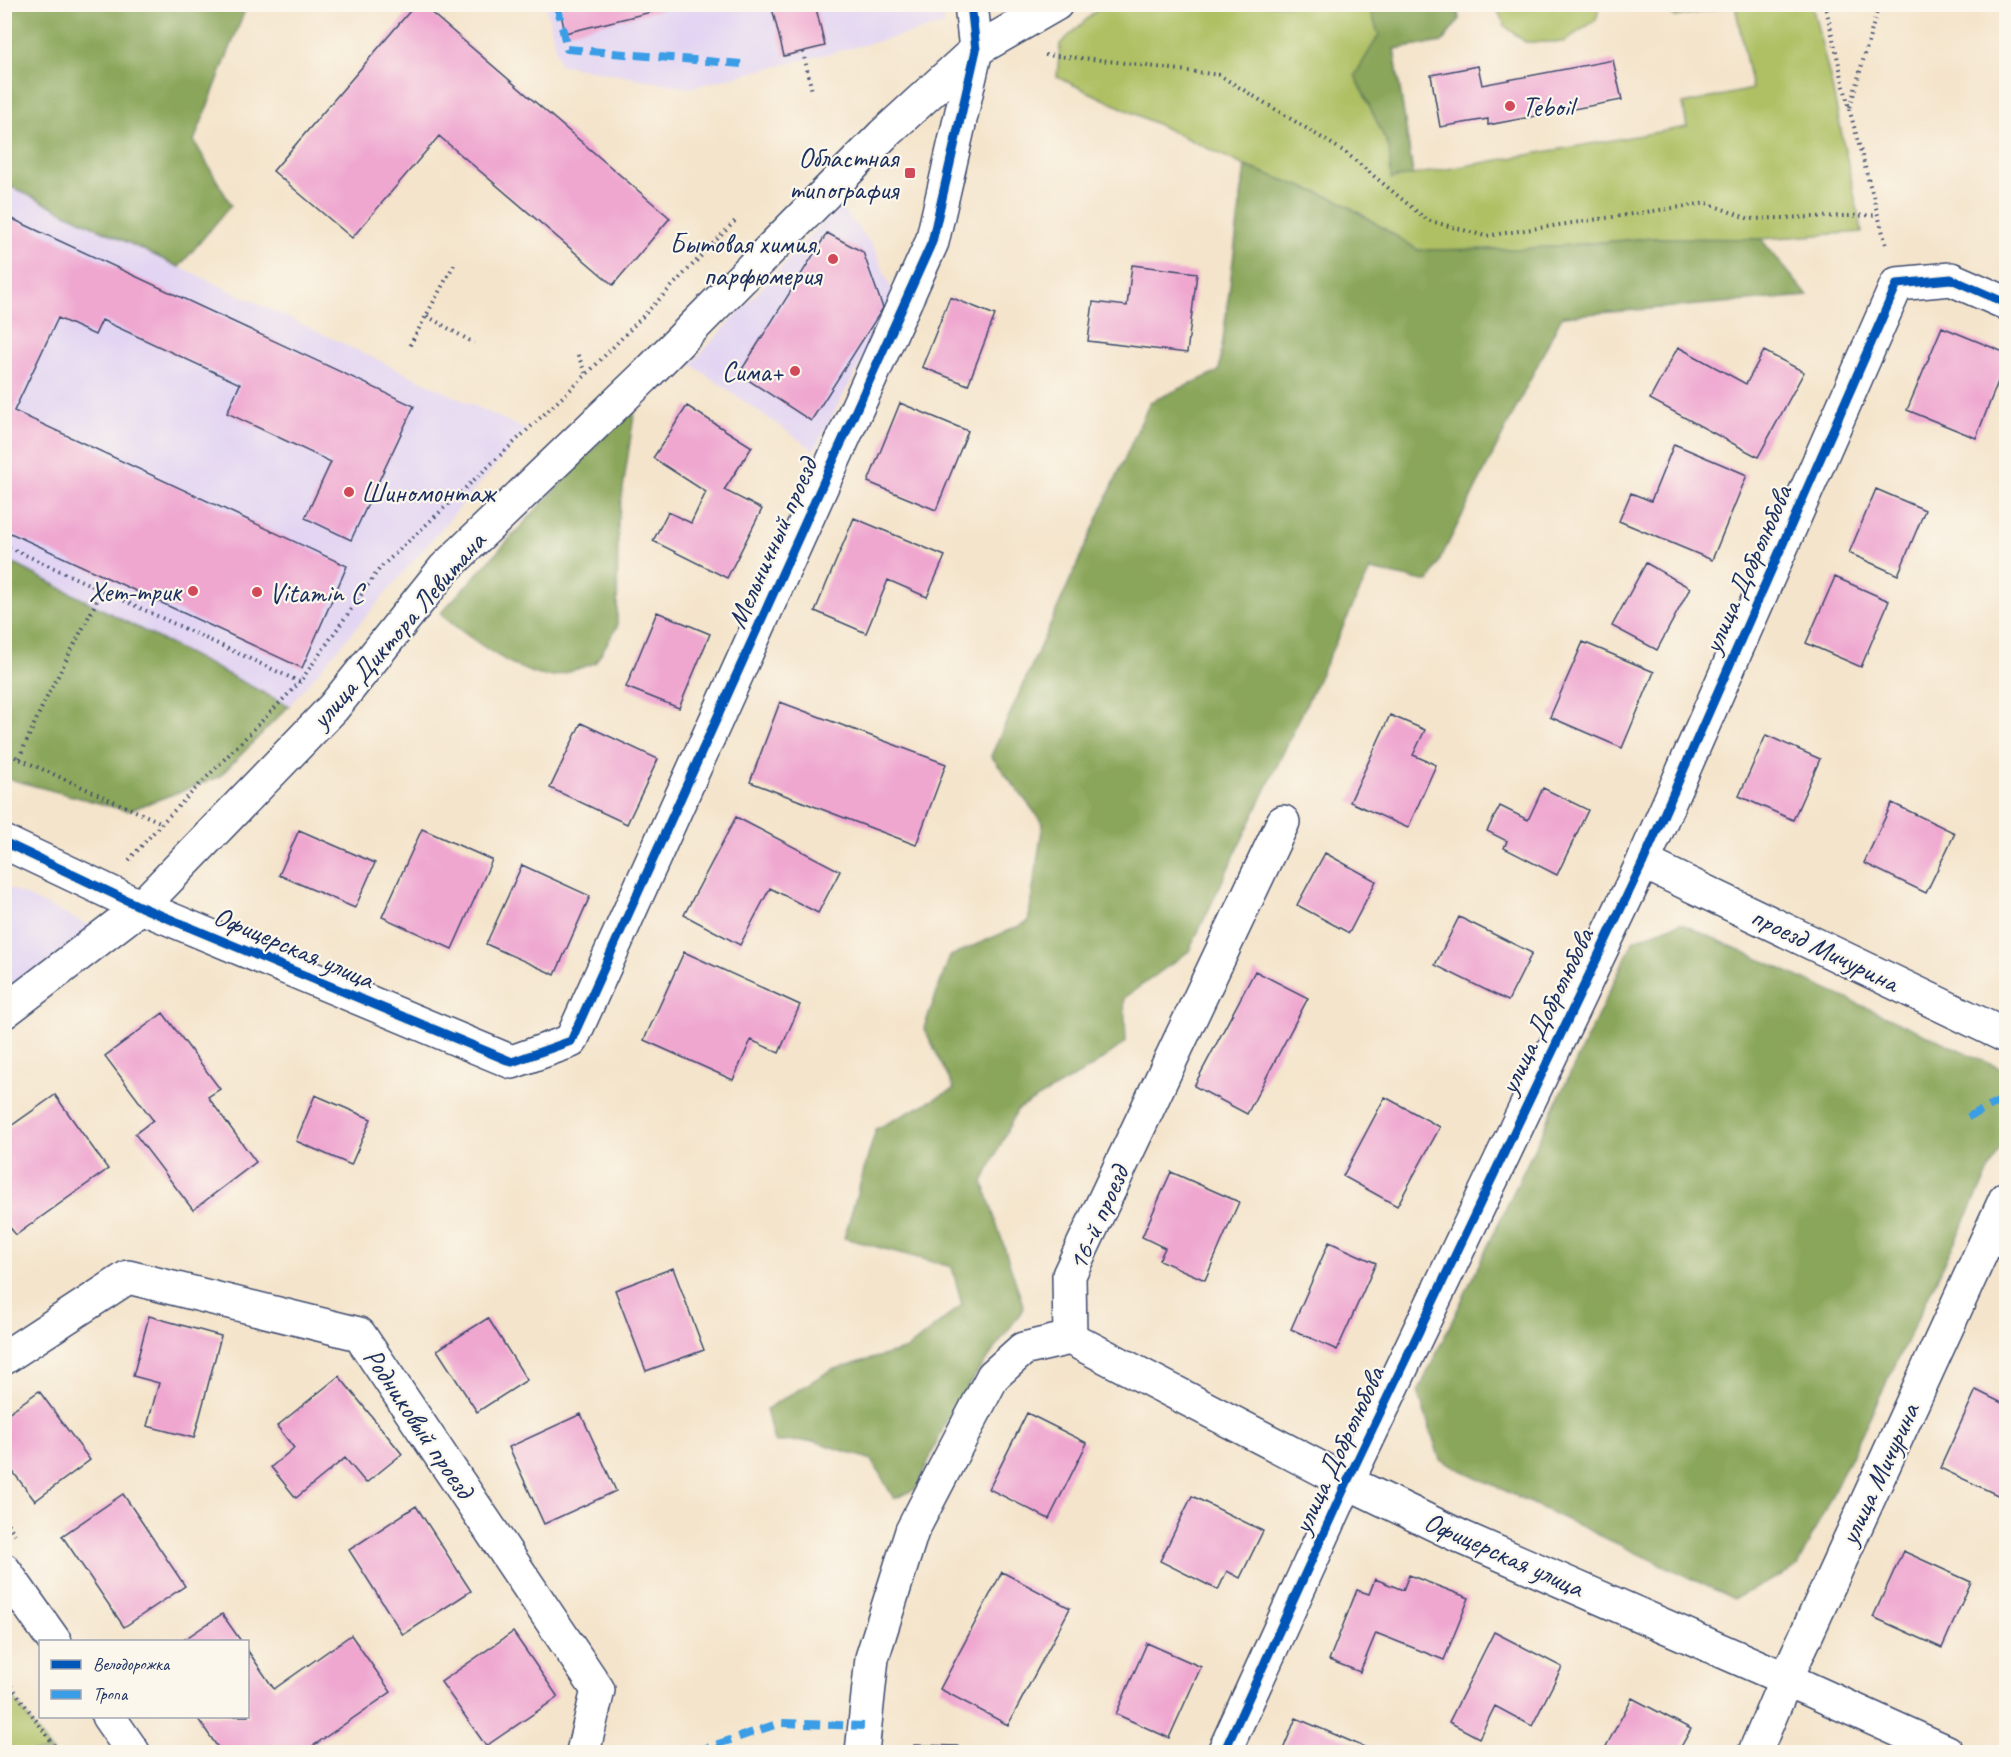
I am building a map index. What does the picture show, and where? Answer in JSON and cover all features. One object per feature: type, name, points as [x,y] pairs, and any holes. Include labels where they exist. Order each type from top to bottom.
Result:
[{"type":"street","name":"Мельничный проезд","points":[[571,1041],[932,242],[976,50],[971,4]]},
{"type":"street","name":"улица Диктора Левитана","points":[[4,1012],[141,907],[333,708],[444,569],[644,377],[883,135],[976,50],[1056,4]]},
{"type":"street","points":[[1897,284],[1951,279],[2007,303]]},
{"type":"street","name":"улица Добролюбова","points":[[1224,1752],[1347,1482],[1643,862],[1897,284]]},
{"type":"street","name":"16-й проезд","points":[[1070,1338],[1069,1275],[1283,822]]},
{"type":"street","name":"Офицерская улица","points":[[4,842],[141,907],[512,1062],[571,1041]]},
{"type":"street","name":"проезд Мичурина","points":[[1643,862],[2007,1036]]},
{"type":"street","name":"улица Мичурина","points":[[1755,1752],[1786,1679],[2007,1197]]},
{"type":"street","name":"Родниковый проезд","points":[[4,1358],[128,1277],[359,1334],[598,1690],[583,1752]]},
{"type":"street","name":"Офицерская улица","points":[[1070,1338],[1347,1482],[1459,1536],[1947,1752]]},
{"type":"street","points":[[862,1752],[872,1658],[912,1531],[993,1376],[1023,1349],[1070,1338]]},
{"type":"street","points":[[4,1570],[54,1640]]},
{"type":"street","points":[[109,1718],[133,1752]]},
{"type":"path","points":[[1825,4],[1897,284]]},
{"type":"path","points":[[1850,108],[1879,4]]},
{"type":"path","points":[[803,51],[812,91]]},
{"type":"path","points":[[1034,55],[1092,59],[1218,75],[1345,152],[1427,220],[1485,236],[1707,203],[1749,219],[1878,215]]},
{"type":"path","points":[[4,752],[162,823],[300,682],[380,568],[586,375],[737,219]]},
{"type":"path","points":[[410,345],[456,261]]},
{"type":"path","points":[[427,316],[474,343]]},
{"type":"path","points":[[578,355],[586,375]]},
{"type":"path","points":[[4,546],[300,682]]},
{"type":"path","points":[[19,758],[43,705],[102,591]]},
{"type":"path","points":[[4,1676],[59,1752]]},
{"type":"shaded area","points":[[546,5],[943,5],[944,25],[689,88],[559,64]]},
{"type":"shaded area","points":[[4,184],[526,430],[289,706],[5,559]]},
{"type":"shaded area","points":[[839,205],[873,246],[895,298],[814,450],[691,364]]},
{"type":"shaded area","points":[[5,886],[93,927],[5,995]]},
{"type":"green space","points":[[5,4],[247,5],[194,141],[231,205],[179,267],[5,184]]},
{"type":"green space","points":[[1114,5],[1457,5],[1459,20],[1442,42],[1394,49],[1413,175],[1687,127],[1683,104],[1752,89],[1735,5],[1812,5],[1831,82],[1862,232],[1761,239],[1650,238],[1521,249],[1418,250],[1338,200],[1245,166],[1057,77],[1060,44],[1098,9]]},
{"type":"green space","points":[[1368,5],[1457,5],[1459,20],[1442,42],[1394,49],[1413,175],[1391,179],[1389,148],[1355,75],[1379,35]]},
{"type":"green space","points":[[1495,5],[1600,5],[1596,20],[1563,42],[1525,42],[1505,26]]},
{"type":"green space","points":[[1656,5],[1735,5],[1675,17]]},
{"type":"green space","points":[[1245,166],[1338,200],[1418,250],[1521,249],[1650,238],[1761,239],[1808,296],[1562,316],[1429,582],[1370,570],[1189,951],[1124,998],[1126,1042],[1090,1068],[1017,1110],[983,1182],[1024,1308],[952,1408],[916,1489],[894,1499],[872,1460],[814,1441],[774,1442],[766,1409],[831,1370],[907,1349],[962,1305],[952,1267],[844,1238],[876,1129],[954,1089],[924,1028],[950,956],[1028,922],[1043,823],[991,756],[1150,402],[1219,371]]},
{"type":"green space","points":[[636,402],[618,522],[617,627],[595,663],[554,676],[527,671],[494,654],[440,614]]},
{"type":"green space","points":[[4,559],[289,706],[219,777],[128,811],[5,778]]},
{"type":"green space","points":[[1680,923],[2002,1069],[2006,1096],[2006,1136],[1797,1567],[1734,1599],[1440,1460],[1418,1392],[1634,940]]},
{"type":"green space","points":[[5,1686],[52,1752],[5,1752]]},
{"type":"building","points":[[416,4],[421,4],[670,218],[613,285],[439,136],[352,238],[273,171]]},
{"type":"building","points":[[559,4],[680,4],[680,5],[565,33]]},
{"type":"building","points":[[771,4],[815,4],[825,46],[784,56]]},
{"type":"building","points":[[1613,60],[1622,100],[1488,125],[1488,119],[1440,127],[1431,75],[1478,66],[1482,85]]},
{"type":"building","points":[[4,215],[414,406],[351,540],[305,518],[331,462],[227,413],[240,384],[102,320],[95,335],[58,318],[14,411],[347,566],[302,668],[4,530]]},
{"type":"building","points":[[827,233],[863,252],[883,308],[811,421],[739,374]]},
{"type":"building","points":[[1132,265],[1197,273],[1187,353],[1088,341],[1093,302],[1127,306]]},
{"type":"building","points":[[950,297],[995,315],[968,385],[922,367]]},
{"type":"building","points":[[1942,327],[2006,353],[2006,361],[1976,438],[1907,410]]},
{"type":"building","points":[[1678,347],[1746,384],[1764,351],[1804,372],[1758,457],[1650,399]]},
{"type":"building","points":[[900,403],[968,431],[936,510],[868,482]]},
{"type":"building","points":[[687,406],[752,447],[724,490],[762,509],[727,578],[653,541],[668,512],[691,523],[706,492],[653,458]]},
{"type":"building","points":[[1674,444],[1747,475],[1712,560],[1619,521],[1631,493],[1651,501]]},
{"type":"building","points":[[1876,489],[1925,510],[1898,575],[1849,553]]},
{"type":"building","points":[[854,518],[945,556],[927,597],[888,580],[866,633],[815,611]]},
{"type":"building","points":[[1646,563],[1690,588],[1657,650],[1612,626]]},
{"type":"building","points":[[1835,577],[1889,601],[1861,667],[1806,643]]},
{"type":"building","points":[[657,612],[710,634],[679,708],[626,687]]},
{"type":"building","points":[[1583,642],[1654,672],[1622,748],[1550,717]]},
{"type":"building","points":[[780,702],[946,764],[916,845],[750,782]]},
{"type":"building","points":[[1390,715],[1425,730],[1413,755],[1436,765],[1408,828],[1350,802]]},
{"type":"building","points":[[581,723],[658,759],[627,824],[550,788]]},
{"type":"building","points":[[1766,735],[1820,759],[1793,820],[1739,796]]},
{"type":"building","points":[[1543,788],[1588,810],[1557,875],[1504,848],[1507,841],[1487,831],[1500,806],[1528,820]]},
{"type":"building","points":[[1892,803],[1955,833],[1926,893],[1864,863]]},
{"type":"building","points":[[736,817],[840,871],[818,913],[770,888],[740,945],[684,915]]},
{"type":"building","points":[[422,829],[492,860],[452,949],[382,917]]},
{"type":"building","points":[[299,830],[375,863],[355,908],[279,875]]},
{"type":"building","points":[[1325,853],[1376,881],[1349,933],[1297,905]]},
{"type":"building","points":[[522,865],[590,896],[555,975],[486,944]]},
{"type":"building","points":[[1459,917],[1532,953],[1508,1001],[1435,965]]},
{"type":"building","points":[[684,952],[800,1005],[779,1053],[751,1040],[733,1080],[644,1040]]},
{"type":"building","points":[[1255,971],[1308,998],[1247,1114],[1194,1086]]},
{"type":"building","points":[[163,1013],[220,1089],[208,1097],[256,1162],[193,1210],[135,1134],[153,1120],[105,1056]]},
{"type":"building","points":[[55,1095],[108,1169],[16,1235],[4,1220],[4,1131]]},
{"type":"building","points":[[315,1095],[371,1119],[351,1165],[296,1141]]},
{"type":"building","points":[[1385,1097],[1440,1127],[1397,1206],[1343,1176]]},
{"type":"building","points":[[1171,1172],[1239,1202],[1205,1280],[1159,1260],[1165,1248],[1142,1237]]},
{"type":"building","points":[[1329,1242],[1376,1263],[1337,1350],[1291,1329]]},
{"type":"building","points":[[673,1268],[704,1350],[646,1371],[615,1290]]},
{"type":"building","points":[[149,1316],[221,1336],[194,1438],[147,1426],[159,1383],[133,1376]]},
{"type":"building","points":[[488,1318],[527,1380],[477,1412],[437,1350]]},
{"type":"building","points":[[339,1376],[402,1454],[366,1483],[345,1458],[296,1498],[271,1467],[294,1448],[277,1426]]},
{"type":"building","points":[[1976,1390],[2006,1405],[2006,1499],[1940,1468]]},
{"type":"building","points":[[39,1391],[90,1460],[35,1501],[4,1460],[4,1416]]},
{"type":"building","points":[[1027,1413],[1087,1443],[1049,1519],[989,1489]]},
{"type":"building","points":[[581,1414],[616,1491],[544,1524],[509,1447]]},
{"type":"building","points":[[123,1494],[185,1586],[124,1627],[62,1536]]},
{"type":"building","points":[[1192,1496],[1263,1531],[1240,1578],[1227,1571],[1218,1590],[1160,1561]]},
{"type":"building","points":[[416,1506],[471,1591],[403,1635],[349,1550]]},
{"type":"building","points":[[1903,1551],[1971,1582],[1942,1648],[1873,1617]]},
{"type":"building","points":[[1002,1572],[1070,1608],[1008,1725],[940,1689]]},
{"type":"building","points":[[1409,1575],[1469,1598],[1444,1660],[1376,1633],[1360,1672],[1329,1660],[1357,1590],[1369,1594],[1375,1579],[1403,1590]]},
{"type":"building","points":[[222,1614],[240,1640],[183,1640]]},
{"type":"building","points":[[513,1632],[558,1697],[486,1746],[441,1682]]},
{"type":"building","points":[[1494,1632],[1562,1667],[1532,1726],[1495,1706],[1479,1738],[1449,1722]]},
{"type":"building","points":[[351,1635],[391,1692],[304,1752],[221,1752],[197,1718],[249,1718],[249,1652],[274,1689]]},
{"type":"building","points":[[1147,1643],[1201,1667],[1169,1738],[1116,1714]]},
{"type":"building","points":[[1632,1698],[1691,1729],[1678,1752],[1603,1752]]},
{"type":"building","points":[[1296,1718],[1376,1752],[1282,1752]]},
{"type":"building","points":[[914,1745],[959,1746],[959,1752],[914,1752]]},
{"type":"marked path","points":[[557,4],[567,49],[741,64]]},
{"type":"marked path","points":[[1968,1117],[2006,1098]]},
{"type":"marked path","points":[[695,1752],[780,1723],[864,1726]]},
{"type":"cycle path","points":[[4,842],[141,907],[512,1062],[571,1041],[932,242],[976,50],[971,4]]},
{"type":"cycle path","points":[[1224,1752],[1347,1482],[1643,862],[1897,284],[1951,279],[2006,303]]},
{"type":"place","name":"Teboil","points":[[1510,106]]},
{"type":"place","name":"Областная типография","points":[[910,173]]},
{"type":"place","name":"Бытовая химия, парфюмерия","points":[[833,259]]},
{"type":"place","name":"Сима+","points":[[795,371]]},
{"type":"place","name":"Шиномонтаж","points":[[349,492]]},
{"type":"place","name":"Хет-трик","points":[[193,591]]},
{"type":"place","name":"Vitamin C","points":[[257,592]]}]
